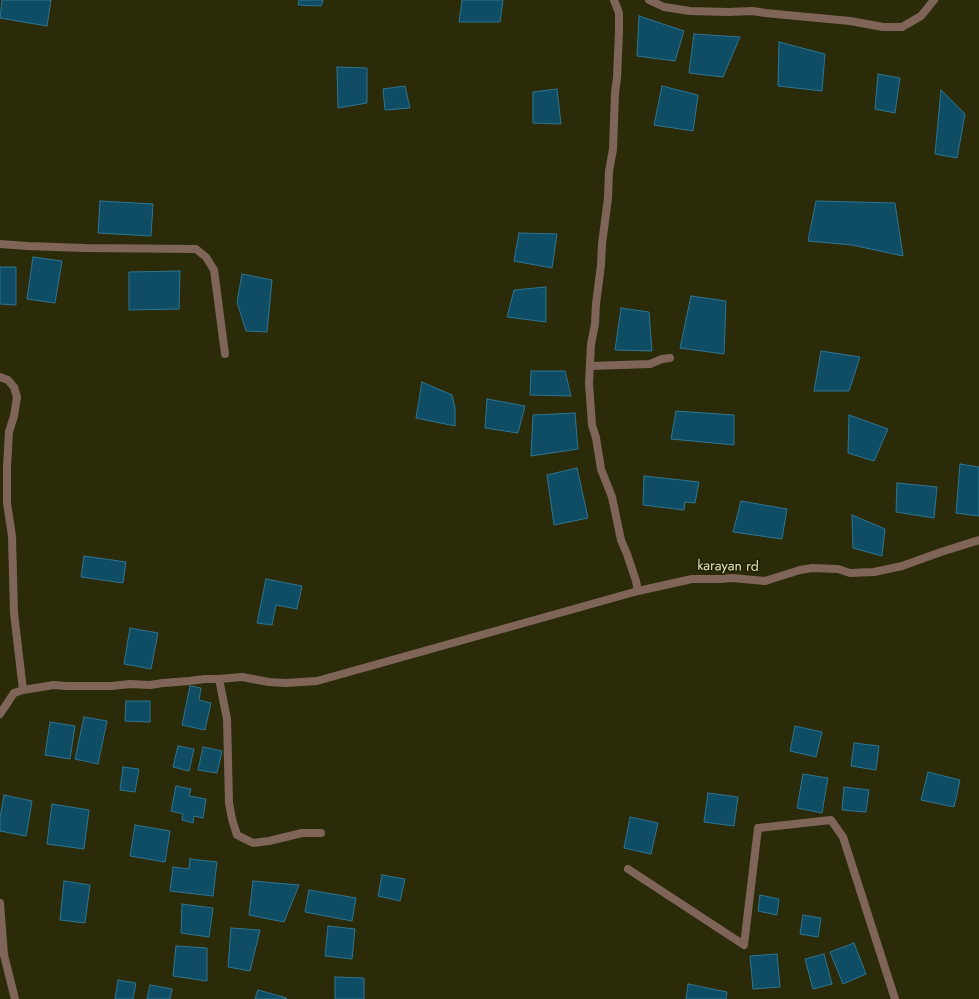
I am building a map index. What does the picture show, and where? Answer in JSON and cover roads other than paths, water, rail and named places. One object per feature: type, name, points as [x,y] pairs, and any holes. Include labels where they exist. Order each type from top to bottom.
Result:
[{"type":"street","points":[[614,0],[619,13],[620,32],[615,93],[613,149],[609,171],[608,198],[602,244],[595,324],[591,344],[589,382],[592,425],[596,438],[601,469],[612,497],[621,540],[627,554],[638,591]]},
{"type":"street","points":[[649,0],[664,7],[690,12],[753,11],[850,21],[883,27],[902,27],[921,16],[934,0]]},
{"type":"street","points":[[0,244],[85,248],[196,250],[206,258],[214,270],[225,354]]},
{"type":"street","points":[[591,366],[650,364],[670,358]]},
{"type":"street","points":[[0,377],[8,380],[14,387],[17,397],[14,416],[9,432],[7,503],[12,536],[14,613],[23,690],[14,693],[0,714]]},
{"type":"street","name":"karayan rd","points":[[23,690],[54,685],[150,685],[204,679],[242,677],[269,682],[286,683],[317,681],[638,591],[692,579],[732,578],[765,581],[800,570],[812,568],[838,569],[850,573],[874,572],[902,566],[979,540]]},
{"type":"street","points":[[219,679],[227,719],[229,803],[237,835],[253,843],[269,841],[302,833],[321,833]]},
{"type":"street","points":[[628,869],[744,945],[758,828],[831,820],[843,837],[895,999]]},
{"type":"street","points":[[0,903],[4,955],[15,999]]}]
